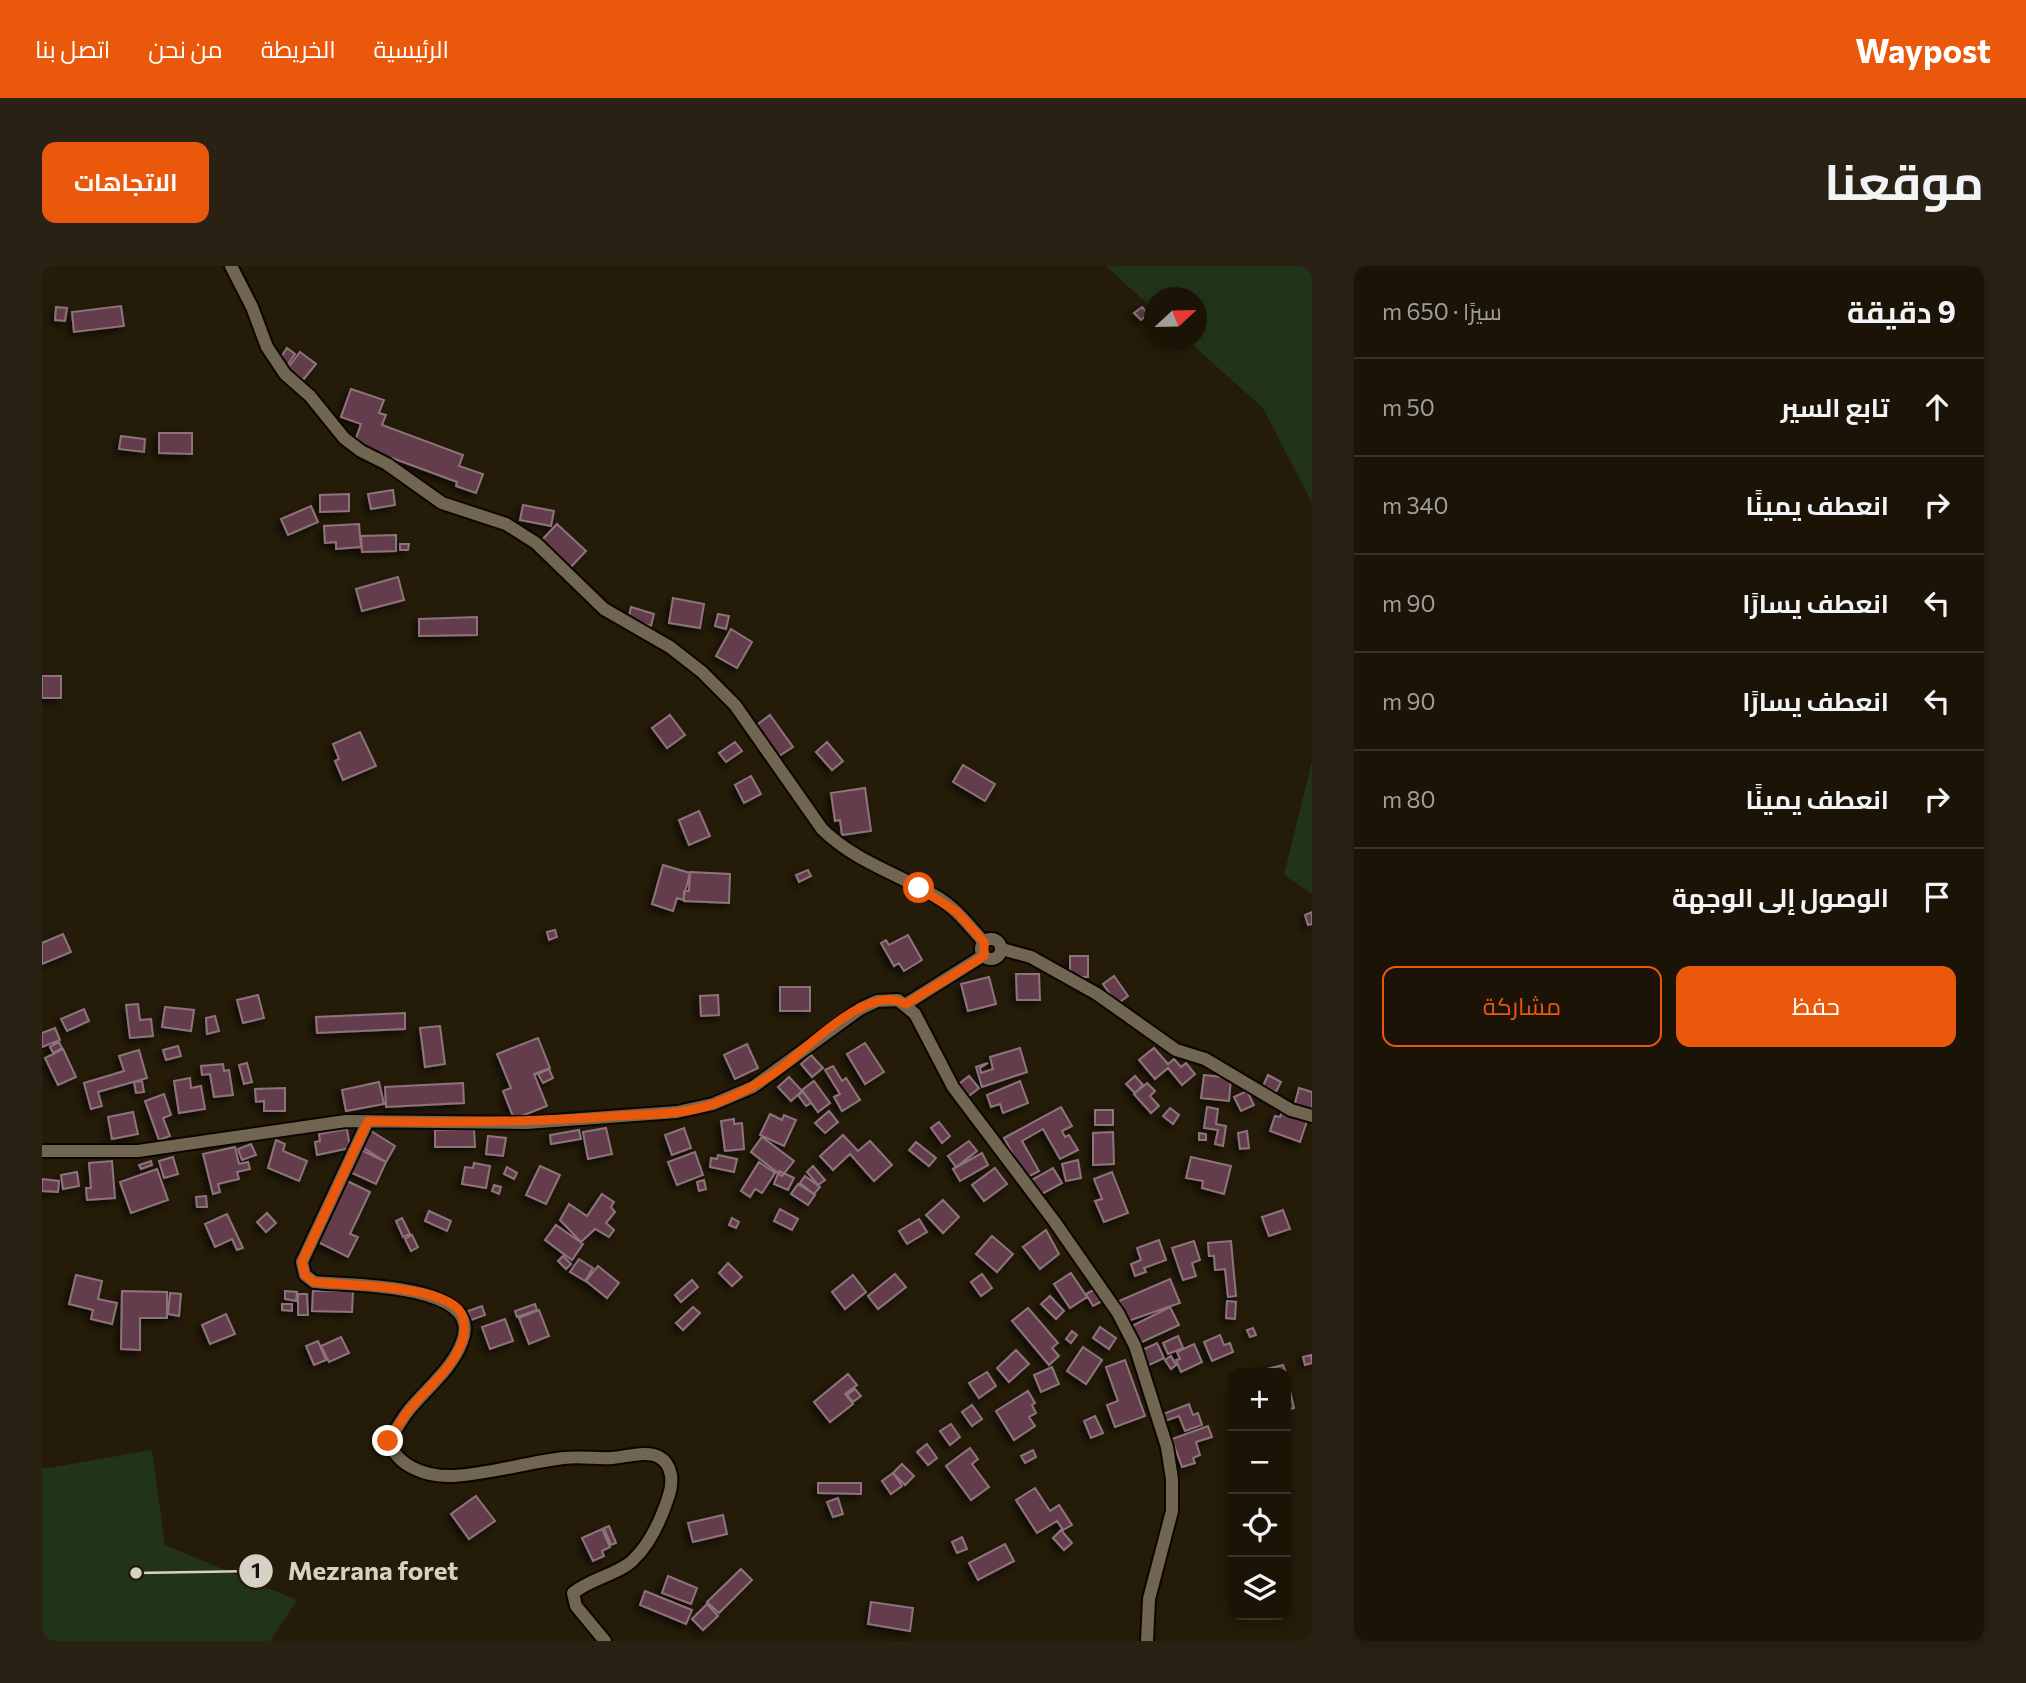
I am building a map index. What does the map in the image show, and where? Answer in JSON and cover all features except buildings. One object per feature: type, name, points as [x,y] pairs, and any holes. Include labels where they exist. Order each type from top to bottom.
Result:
[{"type":"street","points":[[231,266],[252,307],[267,347],[285,374],[310,396],[344,438],[360,451],[387,464],[442,503],[506,524],[536,543],[604,609],[670,647],[735,705],[822,829],[838,845],[938,898],[957,912],[984,942],[984,956]]},
{"type":"street","points":[[984,942],[997,940],[1002,949],[1031,957],[1097,993],[1176,1050],[1205,1059],[1291,1110],[1312,1116]]},
{"type":"street","points":[[984,956],[993,959],[1002,949]]},
{"type":"street","points":[[906,1004],[984,956]]},
{"type":"street","points":[[42,1151],[138,1151],[346,1121],[526,1123],[677,1112],[713,1104],[753,1087],[860,1009],[890,999],[906,1004],[926,1032],[935,1058],[953,1087],[1054,1221],[1118,1313],[1135,1346],[1167,1447],[1172,1479],[1172,1511],[1149,1599],[1147,1641]]},
{"type":"street","points":[[368,1121],[302,1262],[305,1275],[314,1282],[407,1290],[443,1300],[458,1308],[463,1318],[463,1340],[449,1365],[408,1410],[388,1441],[394,1456],[417,1471],[452,1476],[568,1457],[608,1458],[645,1454],[657,1456],[666,1463],[671,1475],[670,1491],[663,1513],[642,1550],[631,1563],[588,1580],[573,1593],[576,1606],[605,1641]]},
{"type":"green space","points":[[1106,266],[1312,266],[1312,503],[1263,408],[1198,350],[1207,350],[1207,287],[1144,287],[1144,301]]},
{"type":"green space","points":[[1312,761],[1312,894],[1284,875]]},
{"type":"green space","points":[[152,1450],[165,1545],[297,1600],[270,1641],[42,1641],[42,1469]]},
{"type":"place","name":"Mezrana foret","points":[[136,1573]]},
{"type":"route","points":[[388,1441],[408,1410],[449,1365],[463,1340],[463,1318],[458,1308],[443,1300],[407,1290],[314,1282],[305,1275],[302,1262],[317,1225],[368,1121],[526,1123],[677,1112],[713,1104],[753,1087],[781,1069],[820,1035],[860,1009],[877,1001],[890,999],[906,1004],[984,956],[984,942],[957,912],[919,888]]}]
